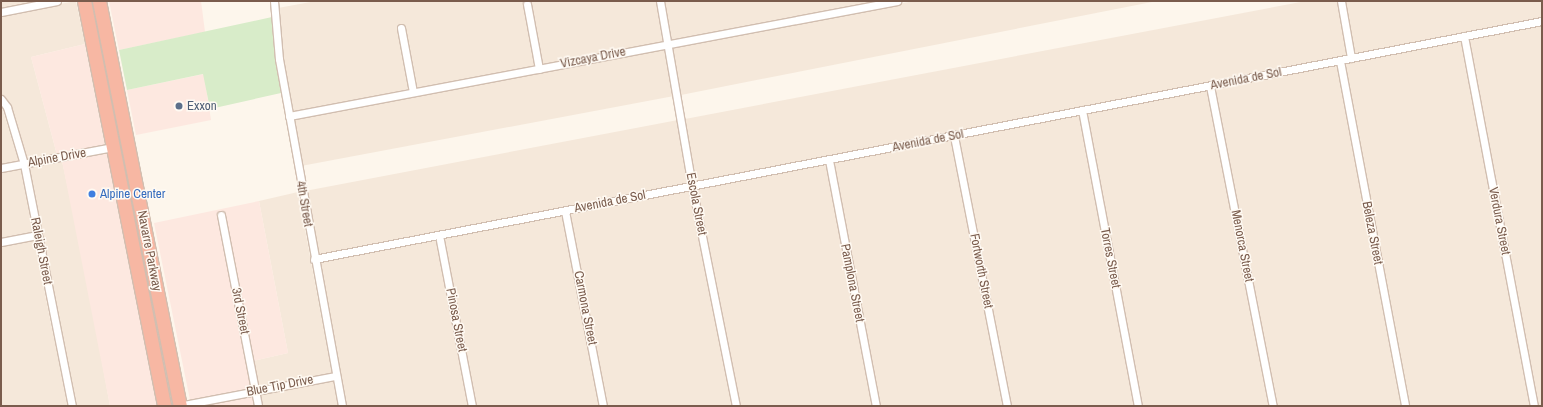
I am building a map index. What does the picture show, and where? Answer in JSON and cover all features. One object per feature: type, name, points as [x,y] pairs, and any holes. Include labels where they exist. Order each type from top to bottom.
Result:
[{"type":"highway","name":"Navarre Parkway","points":[[84,1],[164,406]]},
{"type":"highway","name":"Navarre Parkway","points":[[99,1],[180,406]]},
{"type":"highway","points":[[92,43],[99,52],[114,124],[120,134],[126,135]]},
{"type":"highway","points":[[114,147],[125,153],[141,232],[147,239]]},
{"type":"street","points":[[1,12],[57,1]]},
{"type":"street","name":"4th Street","points":[[274,1],[279,59],[314,259],[342,406]]},
{"type":"street","name":"Escola Street","points":[[660,1],[692,186],[736,406]]},
{"type":"street","name":"Vizcaya Drive","points":[[289,116],[897,1]]},
{"type":"street","points":[[1341,1],[1351,58]]},
{"type":"street","points":[[527,4],[539,69]]},
{"type":"street","name":"Avenida de Sol","points":[[314,259],[1542,21]]},
{"type":"street","points":[[401,28],[413,92]]},
{"type":"street","name":"Verdura Street","points":[[1464,36],[1534,406]]},
{"type":"street","name":"Beleza Street","points":[[1340,61],[1405,406]]},
{"type":"street","name":"Menorca Street","points":[[1210,86],[1273,406]]},
{"type":"street","name":"Raleigh Street","points":[[1,99],[7,107],[24,164],[37,236],[72,406]]},
{"type":"street","name":"Torres Street","points":[[1082,110],[1138,406]]},
{"type":"street","name":"Fortworth Street","points":[[954,136],[1007,406]]},
{"type":"street","name":"Alpine Drive","points":[[1,168],[114,147]]},
{"type":"street","name":"Pamplona Street","points":[[829,160],[876,406]]},
{"type":"street","name":"Carmona Street","points":[[566,211],[603,406]]},
{"type":"street","name":"3rd Street","points":[[221,215],[258,406]]},
{"type":"street","name":"Pinosa Street","points":[[439,235],[472,406]]},
{"type":"street","points":[[1,242],[37,236]]},
{"type":"street","name":"Blue Tip Drive","points":[[180,406],[336,376]]},
{"type":"shaded area","points":[[1,1],[41,1],[1,9]]},
{"type":"shaded area","points":[[76,1],[85,44],[31,57],[57,155],[26,160],[11,106],[1,95],[1,15]]},
{"type":"shaded area","points":[[109,1],[201,1],[205,32],[119,50]]},
{"type":"shaded area","points":[[316,1],[526,1],[523,2],[535,66],[416,88],[404,24],[397,25],[409,89],[292,113],[282,58],[278,8]]},
{"type":"shaded area","points":[[530,1],[656,1],[663,42],[542,65]]},
{"type":"shaded area","points":[[663,1],[880,1],[671,40]]},
{"type":"shaded area","points":[[914,1],[1157,1],[681,95],[672,47]]},
{"type":"shaded area","points":[[1306,1],[1337,1],[1347,56],[695,182],[685,119]]},
{"type":"shaded area","points":[[1345,1],[1542,1],[1542,18],[1354,55]]},
{"type":"shaded area","points":[[1542,25],[1542,406],[1537,406],[1468,39]]},
{"type":"shaded area","points":[[1461,40],[1530,406],[1409,406],[1344,63]]},
{"type":"shaded area","points":[[85,44],[105,145],[57,155],[31,57]]},
{"type":"shaded area","points":[[665,48],[674,96],[301,166],[293,119]]},
{"type":"shaded area","points":[[1337,65],[1401,406],[1276,406],[1214,88]]},
{"type":"shaded area","points":[[204,74],[211,120],[136,135],[127,90]]},
{"type":"shaded area","points":[[1207,89],[1269,406],[1142,406],[1086,113]]},
{"type":"shaded area","points":[[1,104],[19,162],[1,165]]},
{"type":"shaded area","points":[[1079,114],[1135,406],[1011,406],[959,138]]},
{"type":"shaded area","points":[[678,120],[688,184],[317,256],[305,191]]},
{"type":"shaded area","points":[[952,139],[1004,406],[880,406],[833,162]]},
{"type":"shaded area","points":[[107,152],[157,406],[110,406],[62,161]]},
{"type":"shaded area","points":[[62,161],[83,258],[110,406],[76,406],[28,166]]},
{"type":"shaded area","points":[[826,164],[872,406],[740,406],[696,188]]},
{"type":"shaded area","points":[[21,168],[33,233],[1,239],[1,171]]},
{"type":"shaded area","points":[[689,190],[733,406],[607,406],[570,213]]},
{"type":"shaded area","points":[[298,192],[332,374],[258,387],[253,361],[288,353],[259,201]]},
{"type":"shaded area","points":[[259,201],[288,353],[253,361],[224,212],[217,213],[251,388],[190,400],[154,223]]},
{"type":"shaded area","points":[[563,215],[599,406],[476,406],[443,238]]},
{"type":"shaded area","points":[[34,239],[69,406],[1,406],[1,245]]},
{"type":"shaded area","points":[[436,239],[469,406],[345,406],[318,262]]},
{"type":"shaded area","points":[[333,380],[338,406],[262,406],[260,393]]},
{"type":"shaded area","points":[[253,394],[255,406],[193,406]]},
{"type":"green space","points":[[272,17],[281,93],[210,109],[203,74],[127,90],[119,50]]},
{"type":"place","name":"Exxon","points":[[179,106]]},
{"type":"place","name":"Alpine Center","points":[[92,194]]}]
